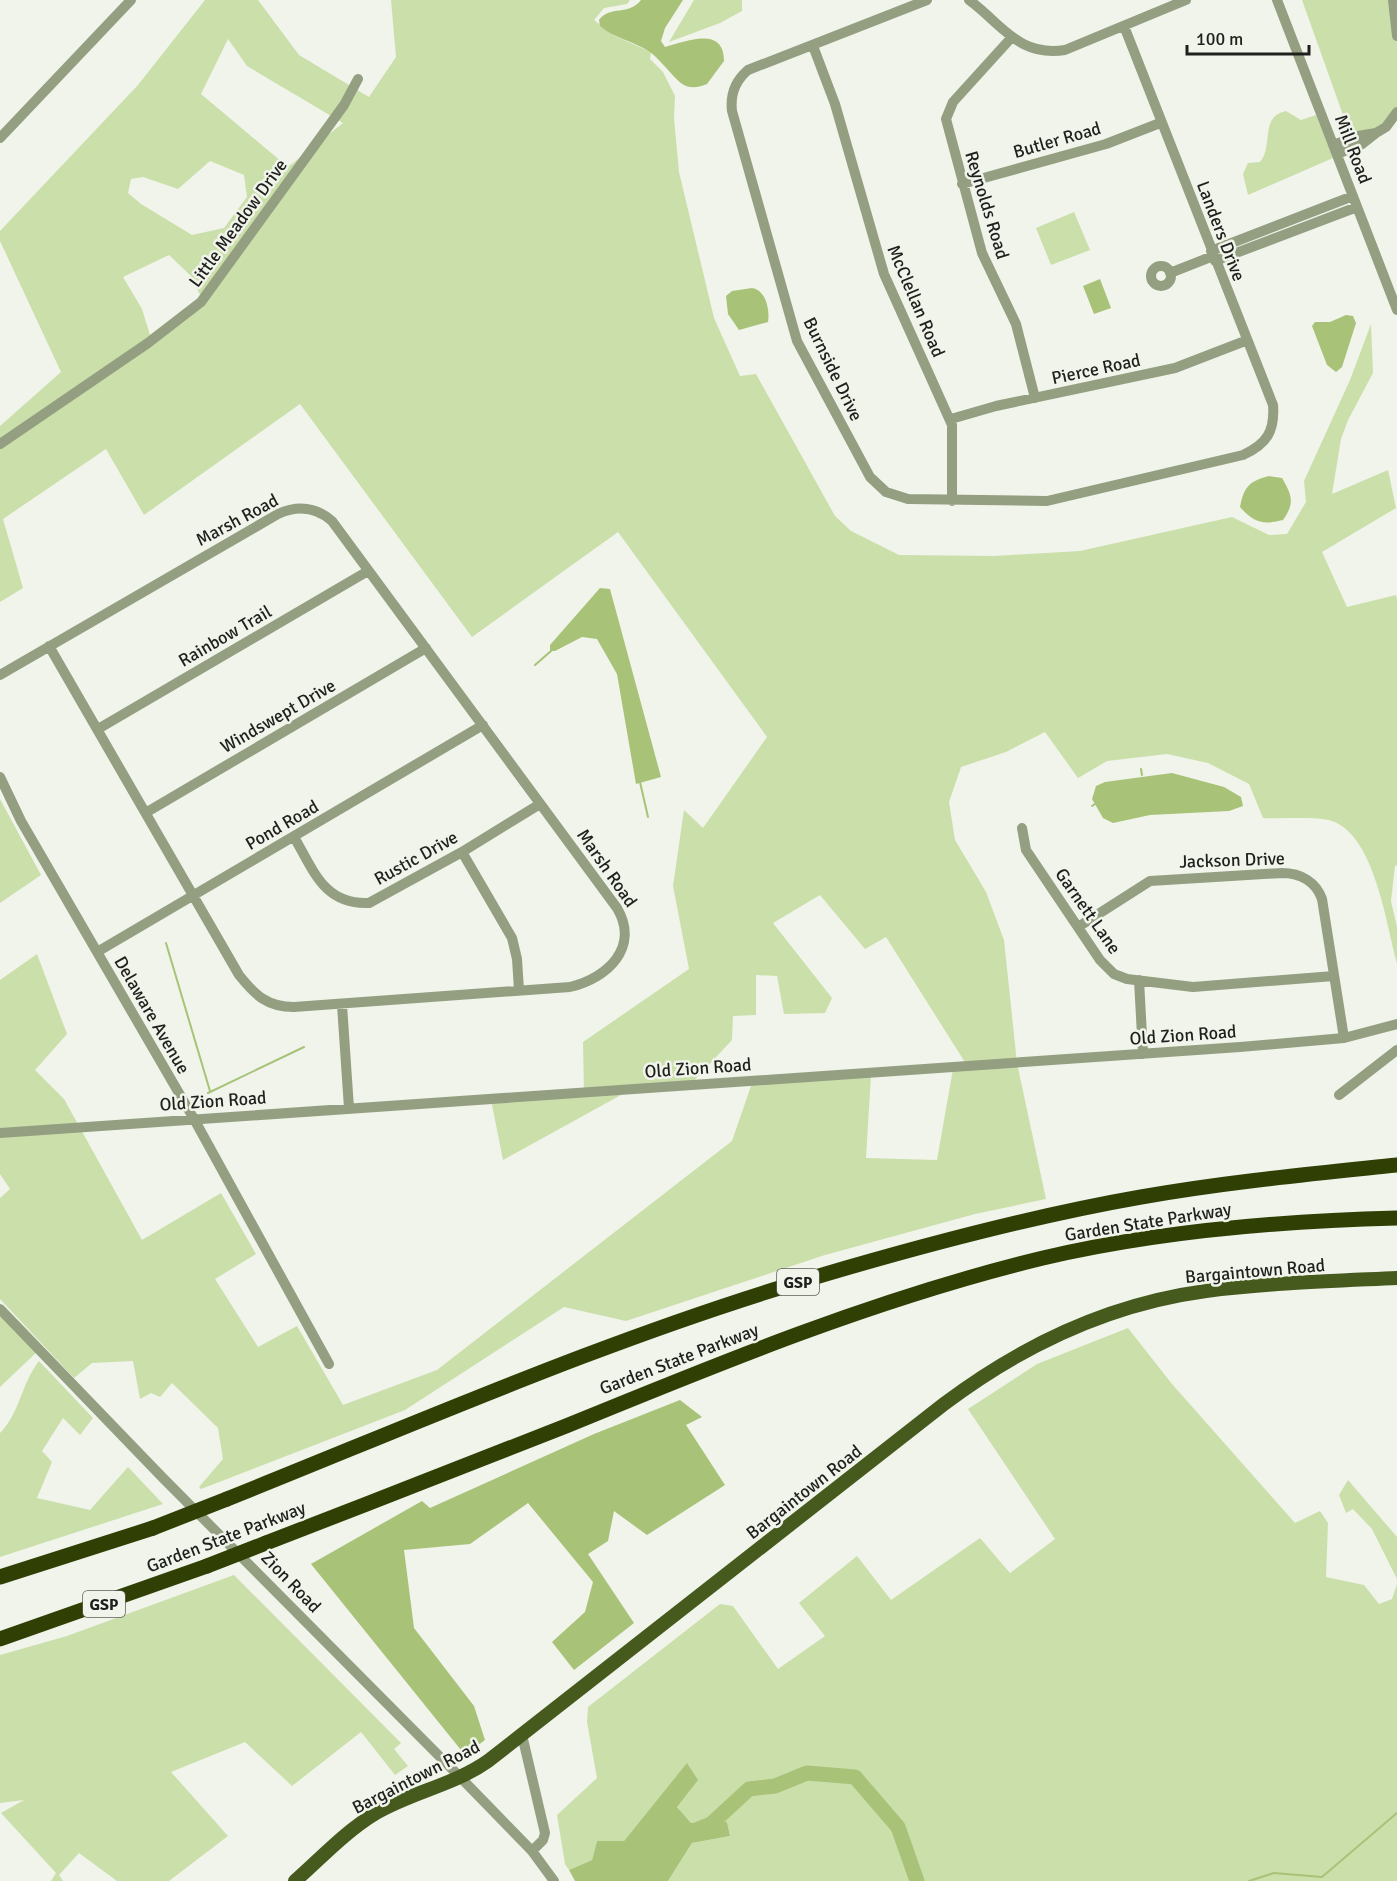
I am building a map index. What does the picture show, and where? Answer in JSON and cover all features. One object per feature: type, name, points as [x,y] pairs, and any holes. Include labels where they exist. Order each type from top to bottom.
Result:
[{"type":"highway","name":"Garden State Parkway","points":[[0,1577],[153,1528],[637,1337],[826,1274],[1049,1216],[1140,1197],[1211,1186],[1397,1165]]},
{"type":"highway","name":"Garden State Parkway","points":[[0,1639],[207,1566],[747,1353],[900,1298],[1043,1258],[1142,1239],[1236,1228],[1397,1218]]},
{"type":"main road","name":"Bargaintown Road","points":[[295,1881],[353,1830],[377,1813],[461,1778],[522,1735],[944,1404],[988,1372],[1028,1349],[1104,1316],[1188,1294],[1225,1289],[1397,1278]]},
{"type":"street","points":[[0,138],[131,0]]},
{"type":"street","name":"Burnside Drive","points":[[927,0],[748,70],[734,87],[731,99],[732,111],[792,327],[805,356],[874,482],[886,492],[905,499],[1047,501],[1243,455],[1260,446]]},
{"type":"street","points":[[969,0],[1012,37],[1030,49],[1051,52],[1065,50],[1186,0]]},
{"type":"street","name":"Mill Road","points":[[1277,0],[1397,310]]},
{"type":"street","points":[[1393,0],[1397,36]]},
{"type":"street","name":"Landers Drive","points":[[1124,26],[1245,341],[1273,405],[1272,431],[1260,446]]},
{"type":"street","name":"Reynolds Road","points":[[1012,37],[949,108],[946,119],[982,253],[1016,324],[1035,398]]},
{"type":"street","name":"McClellan Road","points":[[813,46],[835,104],[884,274],[951,419],[953,431],[952,501]]},
{"type":"street","name":"Little Meadow Drive","points":[[0,444],[148,344],[201,302],[344,105],[358,79]]},
{"type":"street","points":[[1335,150],[1362,144],[1386,126],[1397,112]]},
{"type":"street","name":"Butler Road","points":[[962,184],[1106,144],[1160,123]]},
{"type":"street","points":[[1170,273],[1355,201]]},
{"type":"street","name":"Pierce Road","points":[[951,419],[996,406],[1175,368],[1245,341]]},
{"type":"street","name":"Marsh Road","points":[[0,675],[49,646],[286,510],[307,508],[324,514],[426,648],[617,908],[626,927],[626,938],[620,956],[584,983],[570,987],[342,1005],[277,1007],[256,996],[239,975],[195,895],[49,646]]},
{"type":"street","name":"Rainbow Trail","points":[[98,729],[368,571]]},
{"type":"street","name":"Windswept Drive","points":[[147,812],[426,648]]},
{"type":"street","name":"Pond Road","points":[[97,952],[483,725]]},
{"type":"street","name":"Delaware Avenue","points":[[0,777],[21,821],[194,1119],[329,1364]]},
{"type":"street","name":"Rustic Drive","points":[[294,837],[330,893],[353,903],[369,903],[462,852],[540,804]]},
{"type":"street","name":"Garnett Lane","points":[[1022,828],[1026,850],[1078,927],[1110,971],[1126,979],[1203,987],[1334,976]]},
{"type":"street","points":[[462,852],[512,938],[517,959],[519,990]]},
{"type":"street","name":"Jackson Drive","points":[[1078,927],[1150,881],[1295,874],[1311,883],[1321,896],[1344,1038]]},
{"type":"street","points":[[1139,980],[1143,1054]]},
{"type":"street","points":[[342,1005],[349,1108]]},
{"type":"street","name":"Old Zion Road","points":[[0,1133],[1143,1054],[1344,1038],[1397,1024]]},
{"type":"street","points":[[1339,1095],[1397,1050]]},
{"type":"street","name":"Zion Road","points":[[0,1309],[461,1778],[531,1851],[554,1881]]},
{"type":"street","points":[[522,1735],[544,1831],[543,1840],[531,1851]]},
{"type":"shaded area","points":[[205,0],[258,0],[299,55],[369,97],[396,57],[391,0],[630,0],[627,4],[604,8],[594,20],[615,36],[651,52],[650,59],[663,72],[675,96],[674,118],[679,172],[714,318],[740,376],[756,374],[835,516],[851,531],[899,555],[994,556],[1080,551],[1232,517],[1269,535],[1287,534],[1306,502],[1304,481],[1350,380],[1371,324],[1373,373],[1348,420],[1341,439],[1332,494],[1388,470],[1396,508],[1322,552],[1347,607],[1396,595],[1397,599],[1397,866],[1395,865],[1391,901],[1397,927],[1397,963],[1383,905],[1369,862],[1359,844],[1347,830],[1326,819],[1263,818],[1249,784],[1208,763],[1167,754],[1107,761],[1078,778],[1045,732],[1006,752],[961,767],[949,802],[955,840],[986,892],[1004,940],[1017,1063],[1046,1199],[975,1214],[825,1255],[626,1321],[564,1307],[405,1410],[201,1489],[199,1487],[223,1459],[218,1428],[172,1383],[160,1397],[151,1393],[140,1399],[133,1361],[92,1363],[74,1378],[0,1299],[0,1198],[10,1189],[0,1174],[0,980],[37,954],[67,1034],[35,1070],[64,1099],[142,1240],[221,1193],[256,1254],[215,1279],[258,1347],[297,1326],[343,1405],[437,1370],[732,1141],[752,1083],[871,1075],[866,1158],[937,1160],[953,1069],[968,1067],[886,937],[865,949],[820,895],[773,923],[832,998],[825,1013],[784,1014],[777,976],[756,975],[756,1015],[733,1016],[732,1040],[689,1086],[630,1090],[503,1160],[491,1100],[584,1093],[583,1042],[689,969],[673,886],[684,810],[703,828],[767,737],[618,532],[472,637],[300,404],[144,515],[106,449],[3,519],[23,588],[0,602],[0,426],[61,372],[0,241],[0,231],[138,85]],"holes":[[[228,39],[247,66],[343,123],[288,167],[201,94]],[[210,161],[244,175],[247,197],[224,228],[192,235],[141,204],[128,193],[131,179],[143,177],[178,189]],[[169,255],[191,276],[201,297],[150,335],[142,309],[123,277]]]},
{"type":"shaded area","points":[[641,0],[683,0],[665,28],[661,41],[665,47],[702,39],[711,39],[718,43],[724,61],[707,84],[696,87],[684,85],[650,52],[600,26],[599,20],[603,15],[631,8]]},
{"type":"shaded area","points":[[694,0],[742,0],[742,11],[720,23],[669,42]]},
{"type":"shaded area","points":[[1302,0],[1397,0],[1397,114],[1353,143]]},
{"type":"shaded area","points":[[1286,111],[1301,120],[1316,115],[1333,158],[1248,195],[1243,174],[1248,163],[1260,162],[1264,155],[1273,119]]},
{"type":"shaded area","points":[[1074,212],[1090,250],[1051,265],[1036,228]]},
{"type":"shaded area","points":[[1100,279],[1111,308],[1094,314],[1083,286]]},
{"type":"shaded area","points":[[752,288],[764,296],[768,322],[739,330],[728,314],[726,296],[732,291]]},
{"type":"shaded area","points":[[1346,315],[1353,316],[1356,323],[1342,367],[1336,372],[1327,365],[1312,326],[1315,322],[1330,322]]},
{"type":"shaded area","points":[[1269,476],[1282,478],[1290,494],[1291,504],[1283,520],[1264,522],[1254,519],[1240,507],[1243,494],[1248,486]]},
{"type":"shaded area","points":[[600,588],[610,589],[661,777],[636,784],[617,674],[597,639],[582,637],[555,651],[550,651],[550,645]]},
{"type":"shaded area","points":[[1172,773],[1224,787],[1241,797],[1243,806],[1229,811],[1150,815],[1113,823],[1103,818],[1092,799],[1096,786],[1105,782]]},
{"type":"shaded area","points":[[0,799],[41,875],[0,903]]},
{"type":"shaded area","points":[[0,1309],[39,1350],[0,1387]]},
{"type":"shaded area","points":[[1128,1328],[1172,1384],[1295,1523],[1320,1511],[1328,1523],[1326,1577],[1364,1585],[1379,1604],[1392,1599],[1397,1584],[1397,1881],[668,1881],[692,1843],[730,1836],[727,1822],[691,1823],[677,1807],[687,1764],[624,1841],[597,1841],[592,1860],[569,1870],[565,1864],[557,1815],[597,1778],[587,1722],[588,1707],[720,1604],[733,1606],[778,1669],[825,1636],[799,1603],[857,1556],[891,1600],[980,1538],[1010,1573],[1055,1539],[968,1409],[1037,1364]]},
{"type":"shaded area","points":[[39,1361],[93,1418],[80,1435],[63,1418],[42,1451],[52,1462],[37,1498],[90,1510],[128,1467],[163,1504],[0,1557],[0,1433],[12,1417],[28,1379]]},
{"type":"shaded area","points":[[680,1400],[702,1417],[686,1425],[725,1485],[647,1535],[614,1511],[608,1541],[588,1554],[634,1623],[574,1670],[552,1642],[585,1612],[593,1582],[528,1503],[470,1544],[404,1550],[414,1628],[474,1706],[485,1740],[465,1755],[311,1564],[422,1501],[430,1508],[594,1434]]},
{"type":"shaded area","points":[[1348,1480],[1397,1537],[1397,1579],[1372,1529],[1353,1509],[1346,1513],[1339,1495]]},
{"type":"shaded area","points":[[234,1575],[401,1743],[394,1749],[408,1766],[395,1775],[361,1732],[292,1786],[245,1742],[171,1772],[228,1836],[169,1881],[117,1881],[79,1853],[59,1875],[63,1881],[51,1881],[56,1873],[1,1813],[24,1800],[0,1803],[0,1655],[67,1636]]},
{"type":"shaded area","points":[[687,1763],[698,1780],[677,1807],[691,1823],[727,1822],[730,1836],[692,1843],[668,1881],[575,1881],[569,1870],[592,1860],[597,1841],[624,1841]]},
{"type":"waterway","points":[[535,665],[551,651]]},
{"type":"waterway","points":[[1141,769],[1142,775]]},
{"type":"waterway","points":[[640,782],[648,817]]},
{"type":"waterway","points":[[166,943],[210,1091]]},
{"type":"waterway","points":[[208,1093],[304,1047]]},
{"type":"waterway","points":[[696,1830],[711,1824],[749,1789],[775,1786],[807,1773],[855,1777],[898,1827],[917,1881]]},
{"type":"waterway","points":[[1249,1881],[1274,1873],[1322,1877],[1397,1813]]}]
